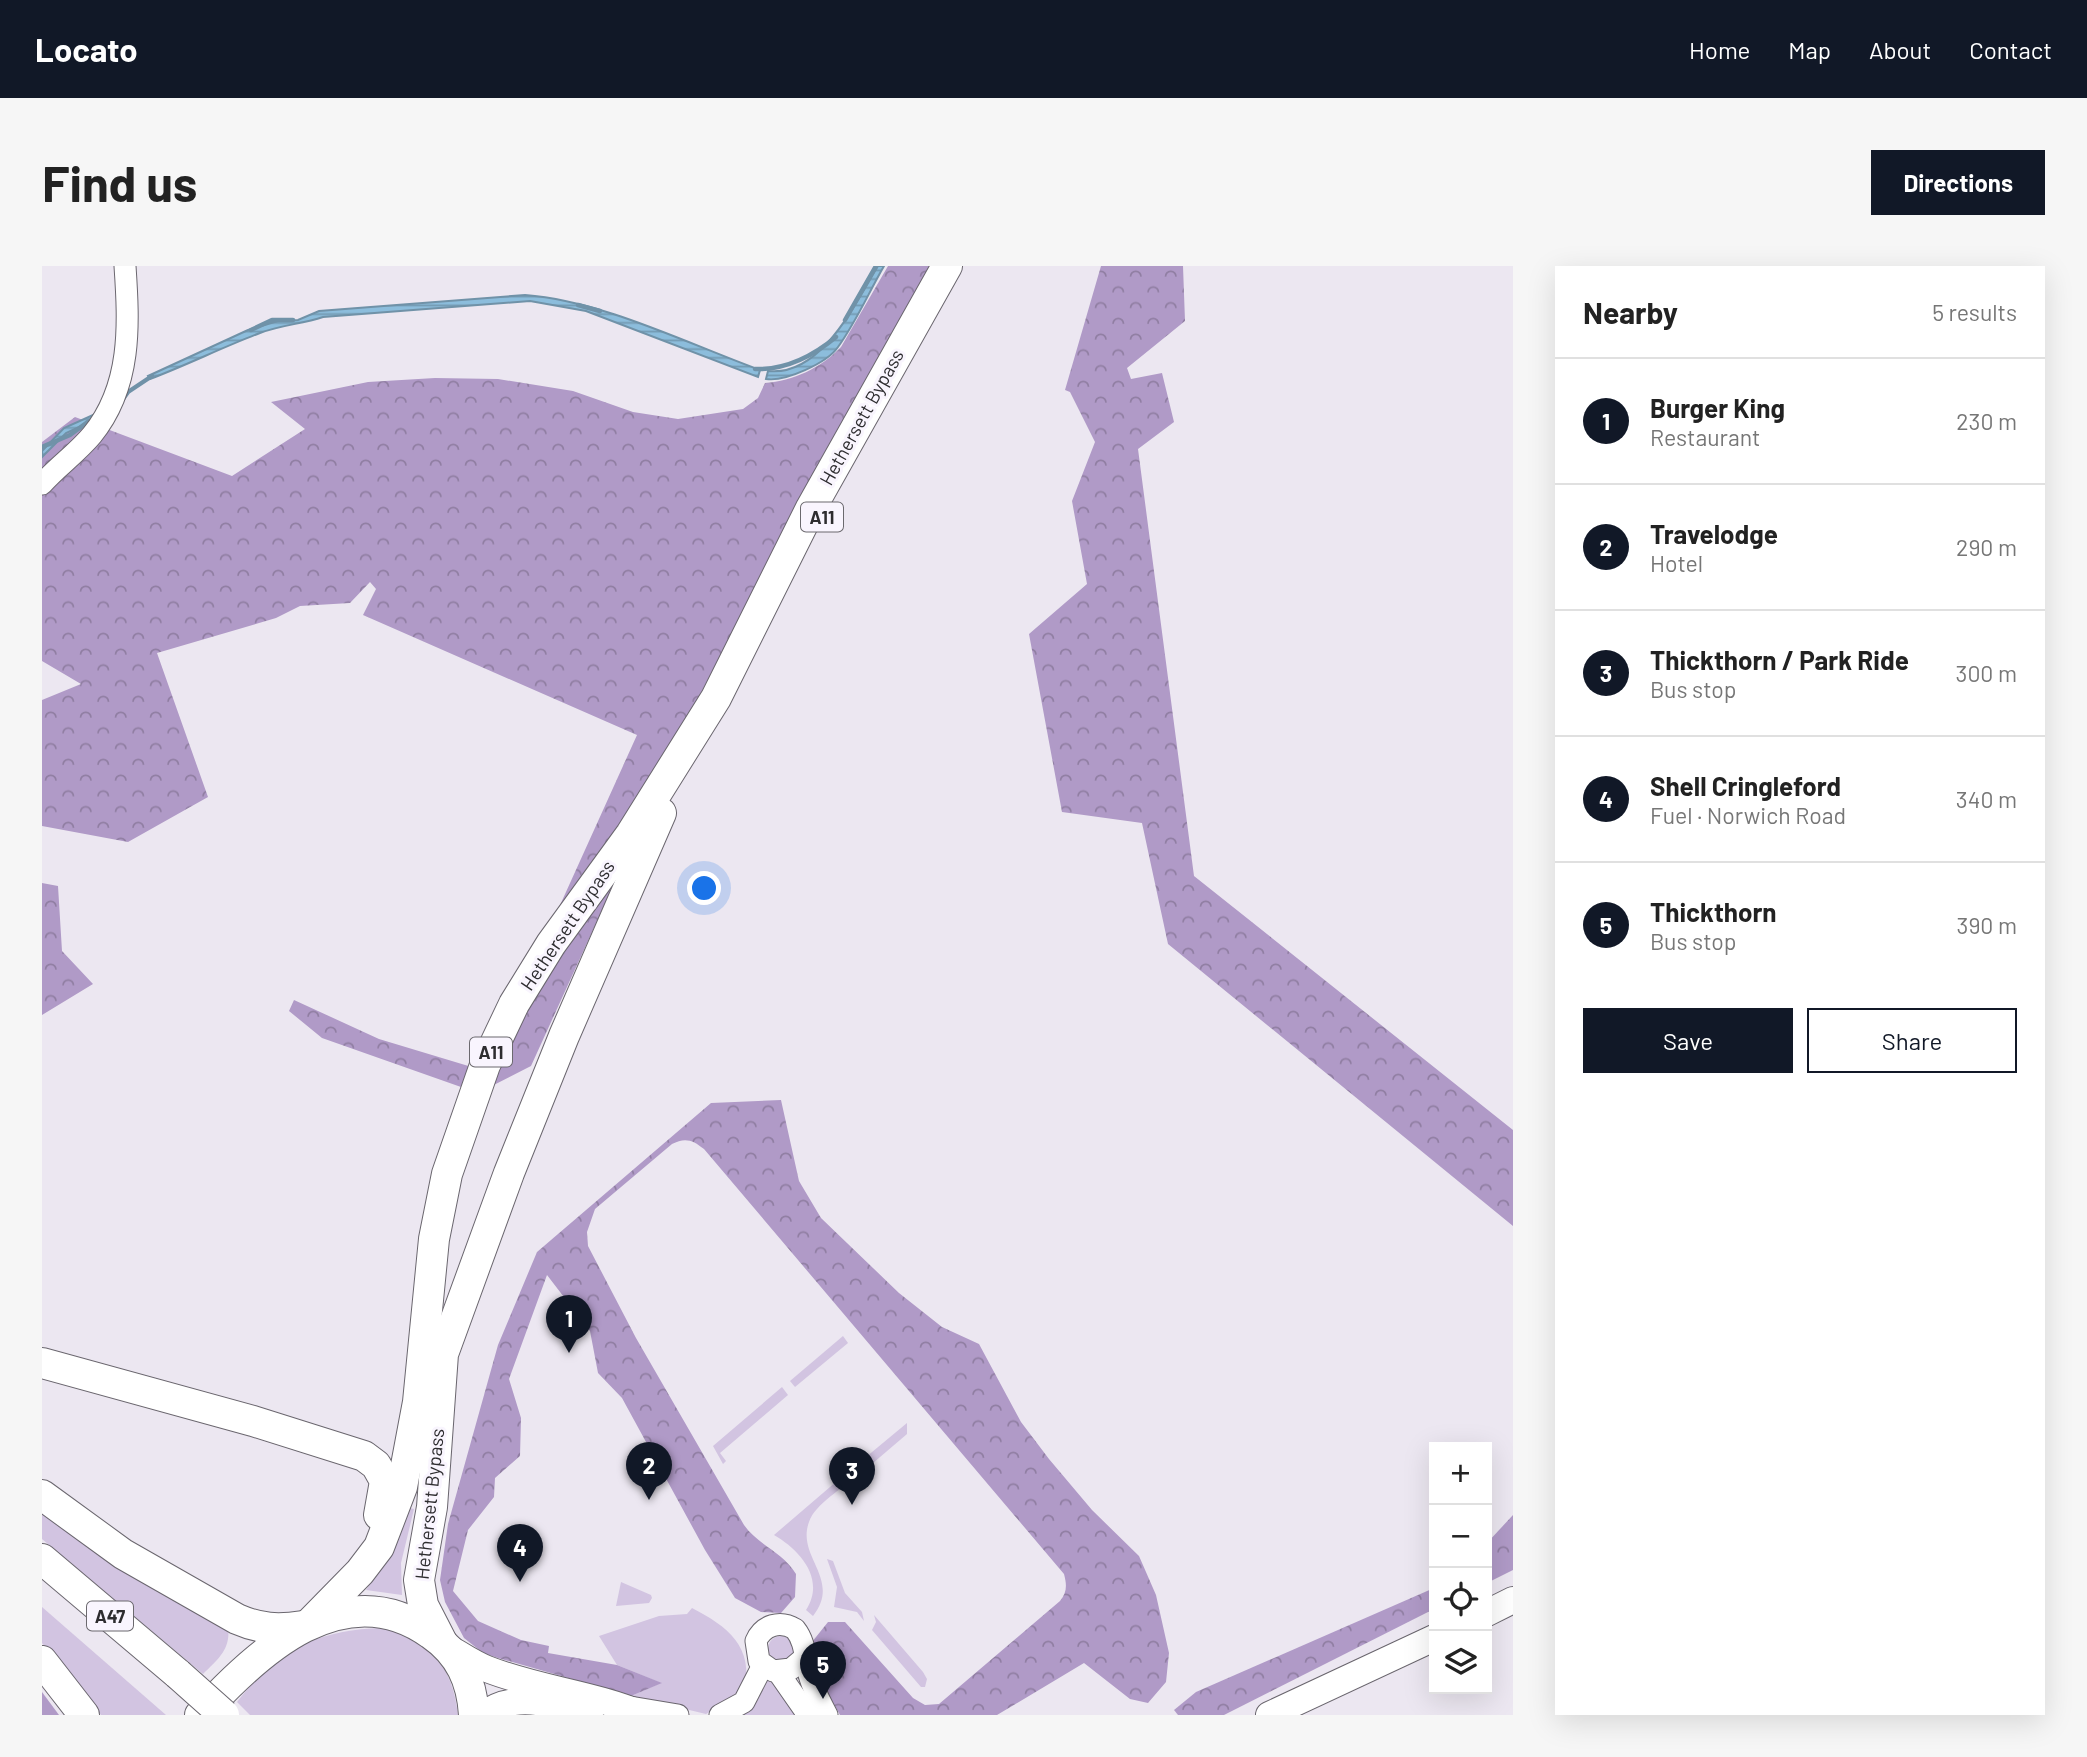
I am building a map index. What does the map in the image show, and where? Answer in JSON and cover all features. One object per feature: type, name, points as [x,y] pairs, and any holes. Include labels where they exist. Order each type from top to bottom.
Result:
[{"type":"highway","name":"Hethersett Bypass","points":[[306,1624],[342,1591],[379,1546],[402,1487],[418,1402],[434,1239],[444,1187],[485,1065],[514,1004],[551,944],[646,811],[716,698],[811,508],[947,266]]},
{"type":"highway","name":"Hethersett Bypass","points":[[474,1715],[472,1692],[464,1670],[445,1645],[423,1605],[419,1580],[432,1507],[443,1354],[509,1173],[620,903],[681,771],[737,677],[930,323],[968,266]]},
{"type":"highway","points":[[42,1363],[253,1421],[364,1456],[376,1465],[386,1481],[386,1494],[378,1520],[342,1591]]},
{"type":"highway","points":[[42,1495],[123,1554],[237,1619],[278,1630],[352,1614],[389,1613],[415,1622],[445,1645]]},
{"type":"highway","name":"A47","points":[[42,1559],[223,1715]]},
{"type":"highway","points":[[200,1715],[260,1656],[306,1624]]},
{"type":"highway","points":[[42,1661],[84,1715]]},
{"type":"main road","points":[[1492,1610],[1513,1600]]},
{"type":"main road","points":[[1269,1715],[1429,1640]]},
{"type":"main road","points":[[445,1645],[486,1668],[632,1710]]},
{"type":"main road","points":[[483,1715],[506,1703],[521,1702],[550,1704],[590,1715]]},
{"type":"street","points":[[42,484],[93,433],[118,385],[128,344],[125,266]]},
{"type":"street","points":[[808,1715],[757,1655],[755,1641],[763,1630],[776,1625],[795,1629],[804,1644],[804,1658],[827,1715]]},
{"type":"street","points":[[770,1668],[791,1669],[804,1658]]},
{"type":"street","points":[[720,1715],[744,1702],[770,1668]]},
{"type":"street","points":[[632,1710],[678,1715]]},
{"type":"shaded area","points":[[843,1336],[848,1343],[795,1387],[790,1381]]},
{"type":"shaded area","points":[[782,1387],[788,1395],[720,1453],[726,1461],[723,1464],[713,1446]]},
{"type":"shaded area","points":[[907,1423],[907,1434],[866,1469],[860,1462]]},
{"type":"shaded area","points":[[851,1469],[857,1476],[823,1503],[809,1522],[808,1546],[823,1591],[821,1603],[813,1616],[806,1610],[813,1587],[807,1566],[793,1549],[774,1535]]},
{"type":"shaded area","points":[[42,1508],[228,1627],[225,1648],[203,1674],[42,1539]]},
{"type":"shaded area","points":[[410,1508],[414,1509],[401,1563],[402,1595],[366,1590],[394,1547]]},
{"type":"shaded area","points":[[827,1559],[833,1561],[845,1593],[862,1612],[864,1621],[857,1612],[834,1607],[837,1587]]},
{"type":"shaded area","points":[[621,1582],[651,1595],[649,1603],[616,1606]]},
{"type":"shaded area","points":[[42,1607],[166,1715],[101,1715],[42,1643]]},
{"type":"shaded area","points":[[692,1608],[727,1631],[742,1650],[746,1676],[744,1691],[706,1714],[631,1696],[661,1683],[617,1665],[599,1636],[659,1616],[687,1614]]},
{"type":"shaded area","points":[[874,1615],[923,1672],[927,1679],[925,1687],[921,1687],[872,1630],[876,1622]]},
{"type":"shaded area","points":[[381,1628],[413,1639],[436,1657],[450,1682],[458,1715],[250,1715],[237,1702],[267,1669],[299,1647],[337,1633]]},
{"type":"shaded area","points":[[781,1636],[790,1640],[794,1649],[790,1658],[781,1662],[772,1658],[768,1649],[772,1640]]},
{"type":"shaded area","points":[[769,1678],[797,1715],[743,1715],[753,1708]]},
{"type":"green space","points":[[888,266],[931,266],[808,485],[700,695],[531,1066],[478,1093],[322,1038],[289,1011],[294,1000],[379,1039],[485,1071],[637,735],[363,615],[376,589],[370,582],[350,603],[300,606],[276,618],[157,653],[208,797],[128,842],[42,826],[42,700],[81,684],[42,661],[42,442],[75,417],[232,476],[305,429],[271,402],[368,382],[435,378],[498,379],[573,391],[633,412],[678,419],[743,409],[758,398],[765,383],[806,372],[841,347]]},
{"type":"green space","points":[[1101,266],[1183,266],[1185,321],[1127,368],[1131,379],[1162,373],[1174,422],[1138,449],[1194,876],[1513,1130],[1513,1226],[1168,944],[1142,823],[1062,812],[1029,634],[1087,584],[1072,501],[1095,442],[1070,392],[1065,390]]},
{"type":"green space","points":[[42,883],[58,886],[62,951],[93,984],[42,1015]]},
{"type":"green space","points":[[781,1100],[799,1181],[821,1218],[899,1293],[942,1327],[979,1344],[1021,1422],[1092,1510],[1139,1556],[1156,1595],[1169,1653],[1166,1682],[1148,1703],[1130,1699],[1084,1663],[997,1715],[840,1715],[816,1672],[812,1642],[828,1622],[845,1622],[913,1698],[925,1705],[939,1704],[1060,1601],[1066,1589],[1064,1574],[704,1149],[685,1140],[672,1144],[595,1209],[587,1232],[588,1246],[636,1338],[744,1525],[785,1560],[796,1574],[795,1597],[781,1613],[761,1612],[735,1598],[705,1550],[622,1398],[598,1373],[590,1331],[547,1275],[509,1379],[521,1418],[520,1456],[495,1478],[494,1497],[468,1530],[453,1591],[478,1621],[521,1640],[549,1646],[548,1653],[617,1665],[662,1683],[631,1696],[483,1653],[464,1638],[445,1602],[440,1580],[448,1524],[498,1345],[537,1252],[711,1103]]},
{"type":"green space","points":[[1513,1515],[1513,1570],[1492,1580],[1492,1568],[1492,1538]]},
{"type":"green space","points":[[1429,1590],[1429,1612],[1224,1715],[1178,1715],[1174,1710],[1196,1692]]},
{"type":"green space","points":[[42,1692],[59,1715],[42,1715]]},
{"type":"water","points":[[878,266],[884,266],[851,327],[833,353],[815,365],[784,378],[766,379],[768,371],[787,370],[820,350],[847,318]]},
{"type":"water","points":[[525,295],[584,305],[614,314],[760,370],[758,377],[586,311],[530,301],[323,317],[268,330],[150,379],[148,376],[248,330],[278,321],[298,320],[319,311]]},
{"type":"water","points":[[93,415],[90,422],[66,433],[42,457],[42,451],[64,428]]},
{"type":"waterway","points":[[845,320],[876,266]]},
{"type":"waterway","points":[[578,305],[600,311]]},
{"type":"waterway","points":[[251,330],[272,320],[293,320]]},
{"type":"waterway","points":[[755,369],[788,364],[818,350],[836,337]]},
{"type":"waterway","points":[[123,399],[128,392],[152,376]]},
{"type":"waterway","points":[[42,447],[70,435],[89,421]]},
{"type":"place","name":"Burger King","points":[[569,1353]]},
{"type":"place","name":"Travelodge","points":[[649,1500]]},
{"type":"place","name":"Thickthorn / Park Ride","points":[[852,1505]]},
{"type":"place","name":"Shell Cringleford","points":[[520,1582]]},
{"type":"place","name":"Thickthorn","points":[[823,1699]]}]
